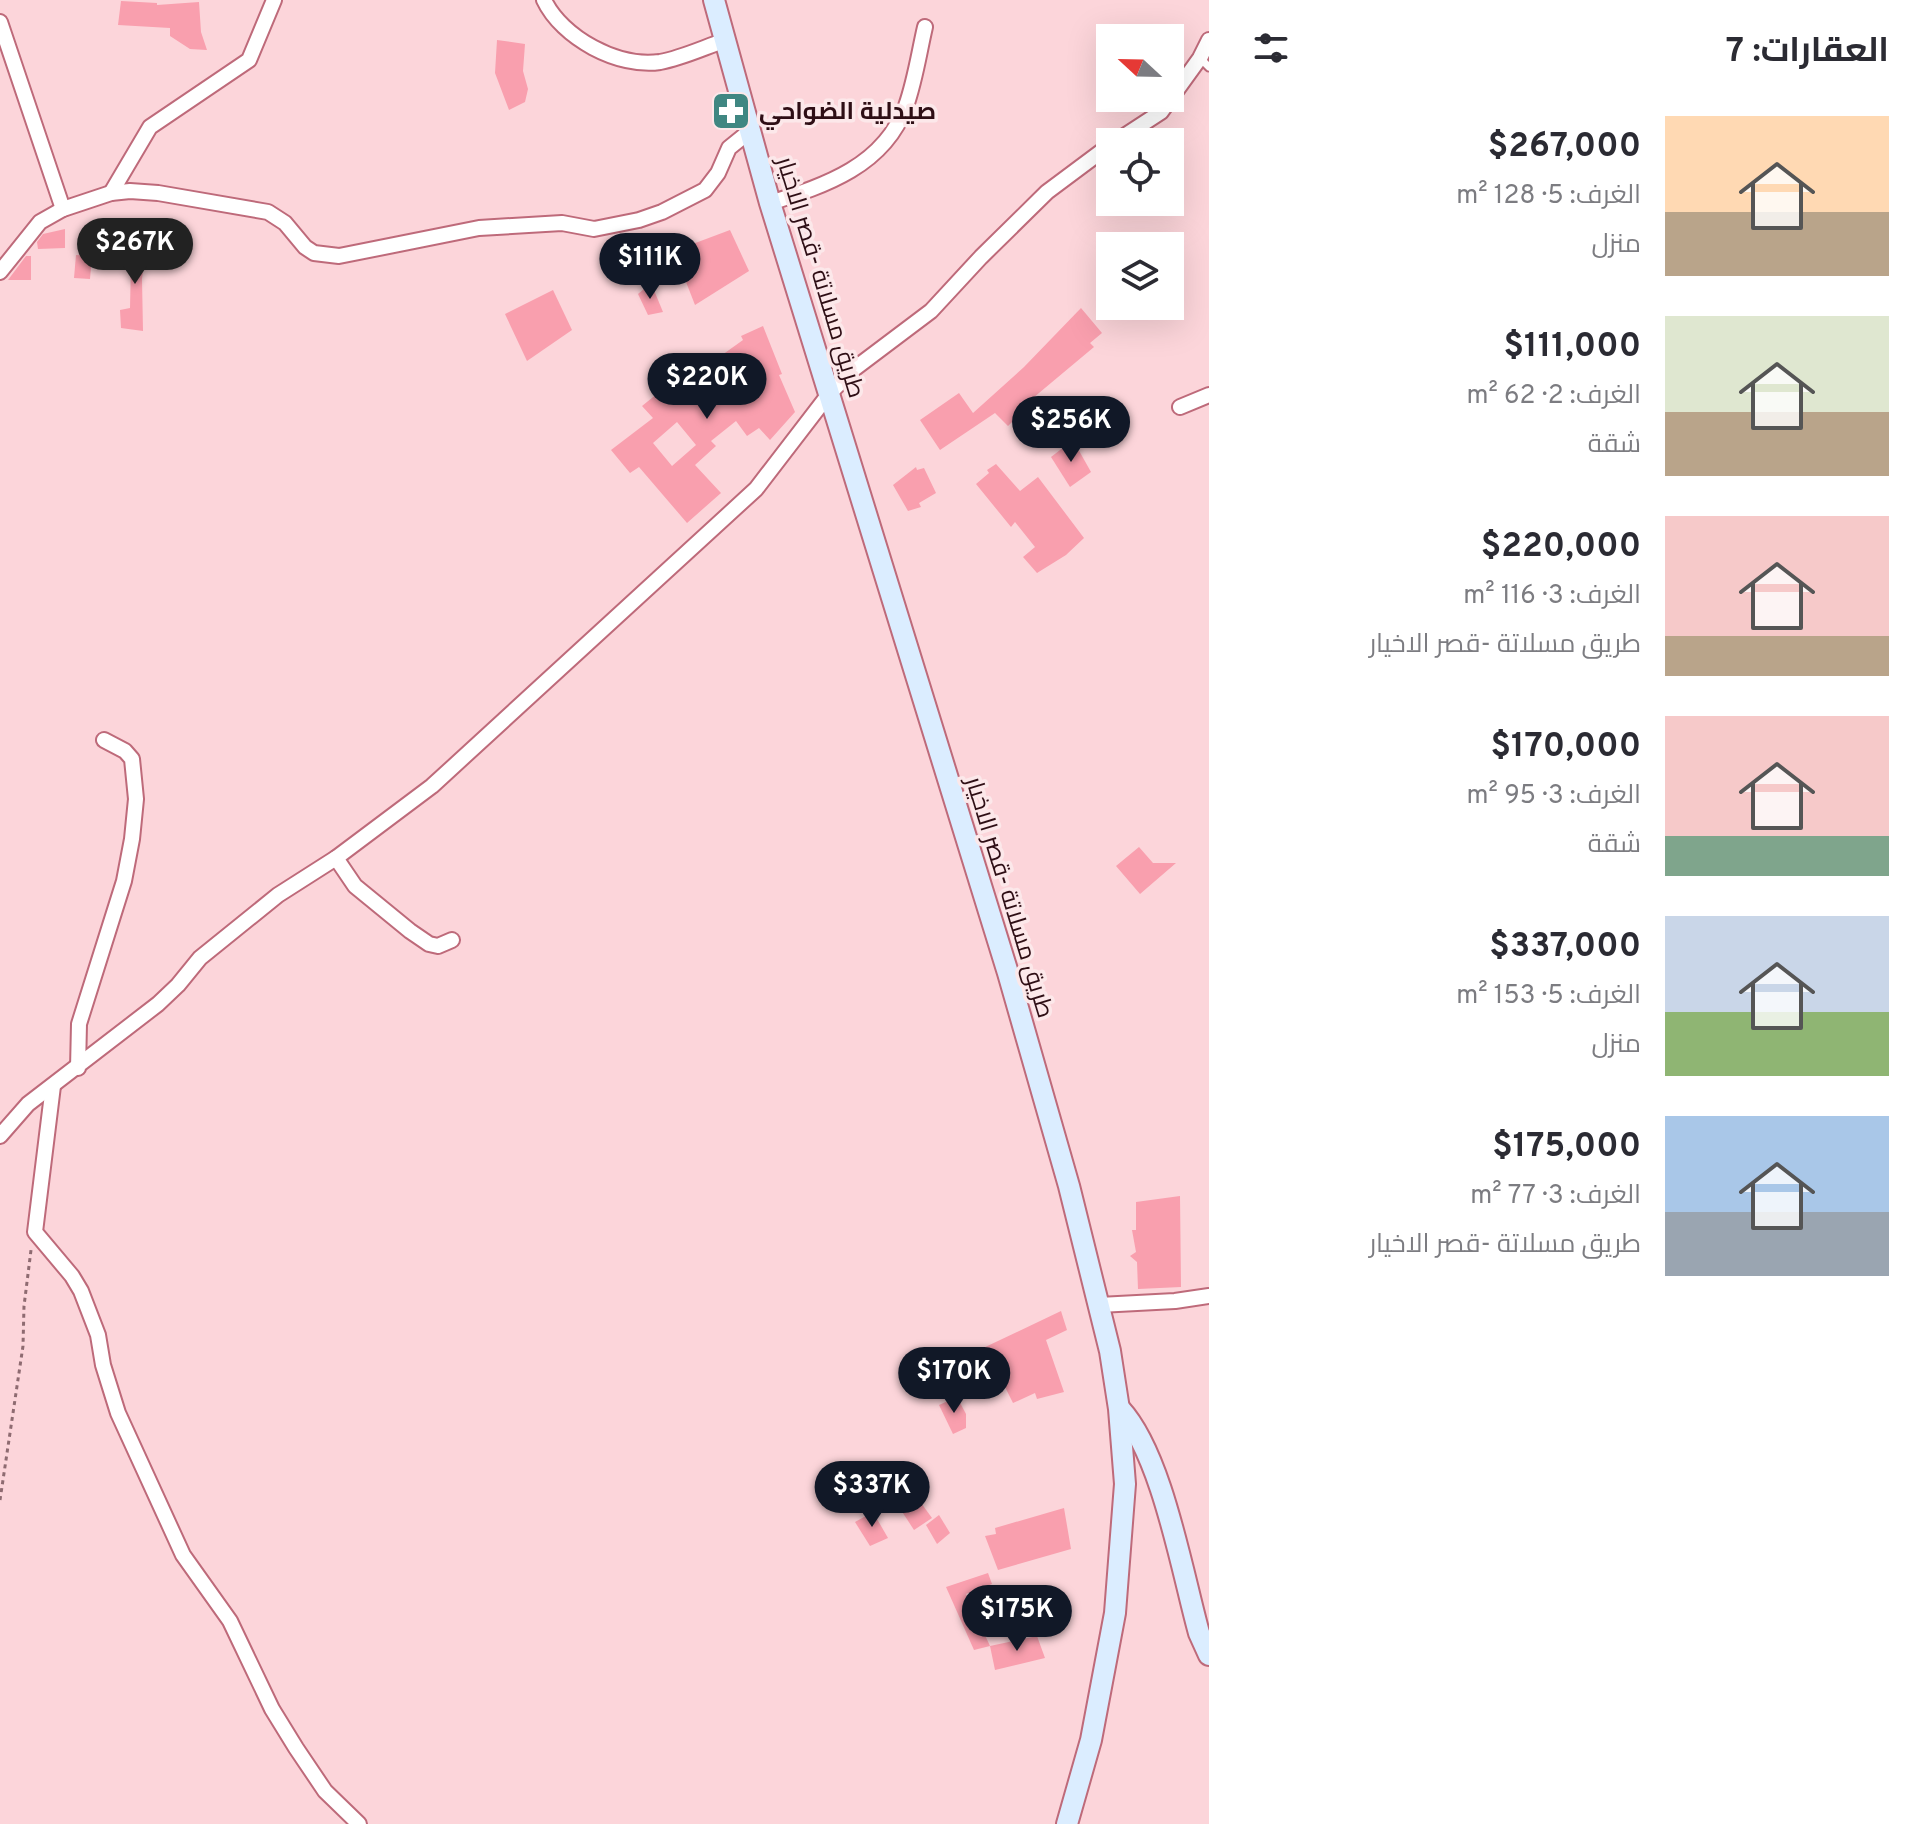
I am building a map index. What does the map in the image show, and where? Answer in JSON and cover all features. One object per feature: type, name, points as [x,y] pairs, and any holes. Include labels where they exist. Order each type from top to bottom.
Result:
[{"type":"main road","name":"طريق مسلاتة -قصر الاخيار","points":[[714,0],[770,203],[1008,973],[1069,1186],[1099,1305],[1119,1409],[1125,1484],[1115,1613],[1091,1740],[1067,1824]]},
{"type":"main road","points":[[1119,1409],[1133,1424],[1158,1482],[1191,1606],[1209,1655]]},
{"type":"street","points":[[111,193],[150,127],[249,60],[274,0]]},
{"type":"street","points":[[544,0],[559,21],[578,38],[620,59],[638,63],[662,62],[726,40]]},
{"type":"street","points":[[0,22],[63,209]]},
{"type":"street","points":[[770,203],[841,177],[868,160],[889,138],[906,107],[925,27]]},
{"type":"street","points":[[1136,128],[1161,112],[1205,63],[1209,40]]},
{"type":"street","points":[[0,272],[40,222],[63,209],[111,193],[130,191],[268,212],[285,223],[314,253],[339,256],[479,228],[562,223],[594,229],[662,212],[705,190],[718,173],[729,148],[750,131]]},
{"type":"street","points":[[0,1136],[28,1104],[158,1004],[218,943],[278,895],[336,858],[432,786],[756,489],[829,394],[854,369],[931,311],[1047,192],[1096,156]]},
{"type":"street","points":[[1180,407],[1209,395]]},
{"type":"street","points":[[78,1068],[79,1024],[124,881],[136,799],[132,759],[125,751],[104,740]]},
{"type":"street","points":[[336,858],[355,886],[410,931],[429,944],[438,946],[452,940]]},
{"type":"street","points":[[53,1086],[35,1232],[67,1268],[81,1291],[98,1335],[103,1365],[118,1413],[183,1555],[230,1621],[272,1709],[296,1748],[325,1791],[359,1824]]},
{"type":"street","points":[[1099,1305],[1209,1296]]},
{"type":"path","points":[[0,1500],[23,1346],[24,1306],[35,1232]]},
{"type":"building","points":[[121,1],[157,5],[199,2],[201,32],[207,50],[190,49],[170,36],[170,28],[118,25]]},
{"type":"building","points":[[497,40],[525,44],[523,71],[528,89],[525,102],[509,110],[495,73]]},
{"type":"building","points":[[65,229],[65,248],[38,249],[37,242],[43,234]]},
{"type":"building","points":[[730,230],[749,271],[695,305],[674,251]]},
{"type":"building","points":[[127,238],[147,241],[142,279],[143,331],[121,328],[120,310],[130,308],[131,262],[126,261]]},
{"type":"building","points":[[76,255],[92,256],[90,279],[74,278]]},
{"type":"building","points":[[26,256],[31,256],[31,280],[8,280]]},
{"type":"building","points":[[651,283],[663,312],[648,315],[638,294]]},
{"type":"building","points":[[553,290],[572,330],[527,361],[505,314]]},
{"type":"building","points":[[1081,308],[1102,333],[1090,343],[1094,347],[1033,398],[1008,426],[995,413],[940,450],[920,420],[959,393],[973,413],[1024,367]]},
{"type":"building","points":[[763,326],[795,412],[770,440],[759,428],[747,436],[736,421],[711,441],[716,446],[695,465],[721,493],[687,523],[639,467],[630,473],[611,450],[653,418],[642,406],[668,385],[673,390],[743,340],[741,336]],"holes":[[[677,422],[696,445],[672,466],[653,443]]]},
{"type":"building","points":[[1073,440],[1091,472],[1070,487],[1051,457]]},
{"type":"building","points":[[996,464],[1020,491],[1038,477],[1084,538],[1066,555],[1037,573],[1023,557],[1035,547],[1015,522],[1011,527],[976,484]]},
{"type":"building","points":[[916,467],[917,470],[924,468],[936,493],[919,503],[921,507],[908,511],[893,485]]},
{"type":"building","points":[[1139,847],[1153,863],[1176,863],[1140,894],[1116,866]]},
{"type":"building","points":[[1180,1196],[1181,1287],[1138,1289],[1137,1262],[1130,1256],[1136,1252],[1132,1230],[1136,1230],[1136,1202]]},
{"type":"building","points":[[1061,1311],[1067,1330],[1046,1340],[1064,1392],[1037,1399],[1035,1393],[1013,1403],[1003,1383],[991,1388],[986,1375],[992,1372],[981,1349]]},
{"type":"building","points":[[957,1397],[966,1414],[966,1428],[953,1434],[939,1405]]},
{"type":"building","points":[[916,1496],[932,1518],[914,1530],[899,1507]]},
{"type":"building","points":[[1064,1508],[1071,1549],[998,1570],[985,1536],[996,1534],[995,1528]]},
{"type":"building","points":[[873,1512],[888,1538],[870,1546],[855,1522]]},
{"type":"building","points":[[939,1515],[950,1533],[937,1544],[926,1525]]},
{"type":"building","points":[[988,1573],[992,1584],[966,1594],[990,1646],[974,1650],[946,1587]]},
{"type":"building","points":[[1037,1636],[1045,1658],[995,1670],[990,1646]]},
{"type":"place","name":"صيدلية الضواحي","points":[[731,111]]}]
